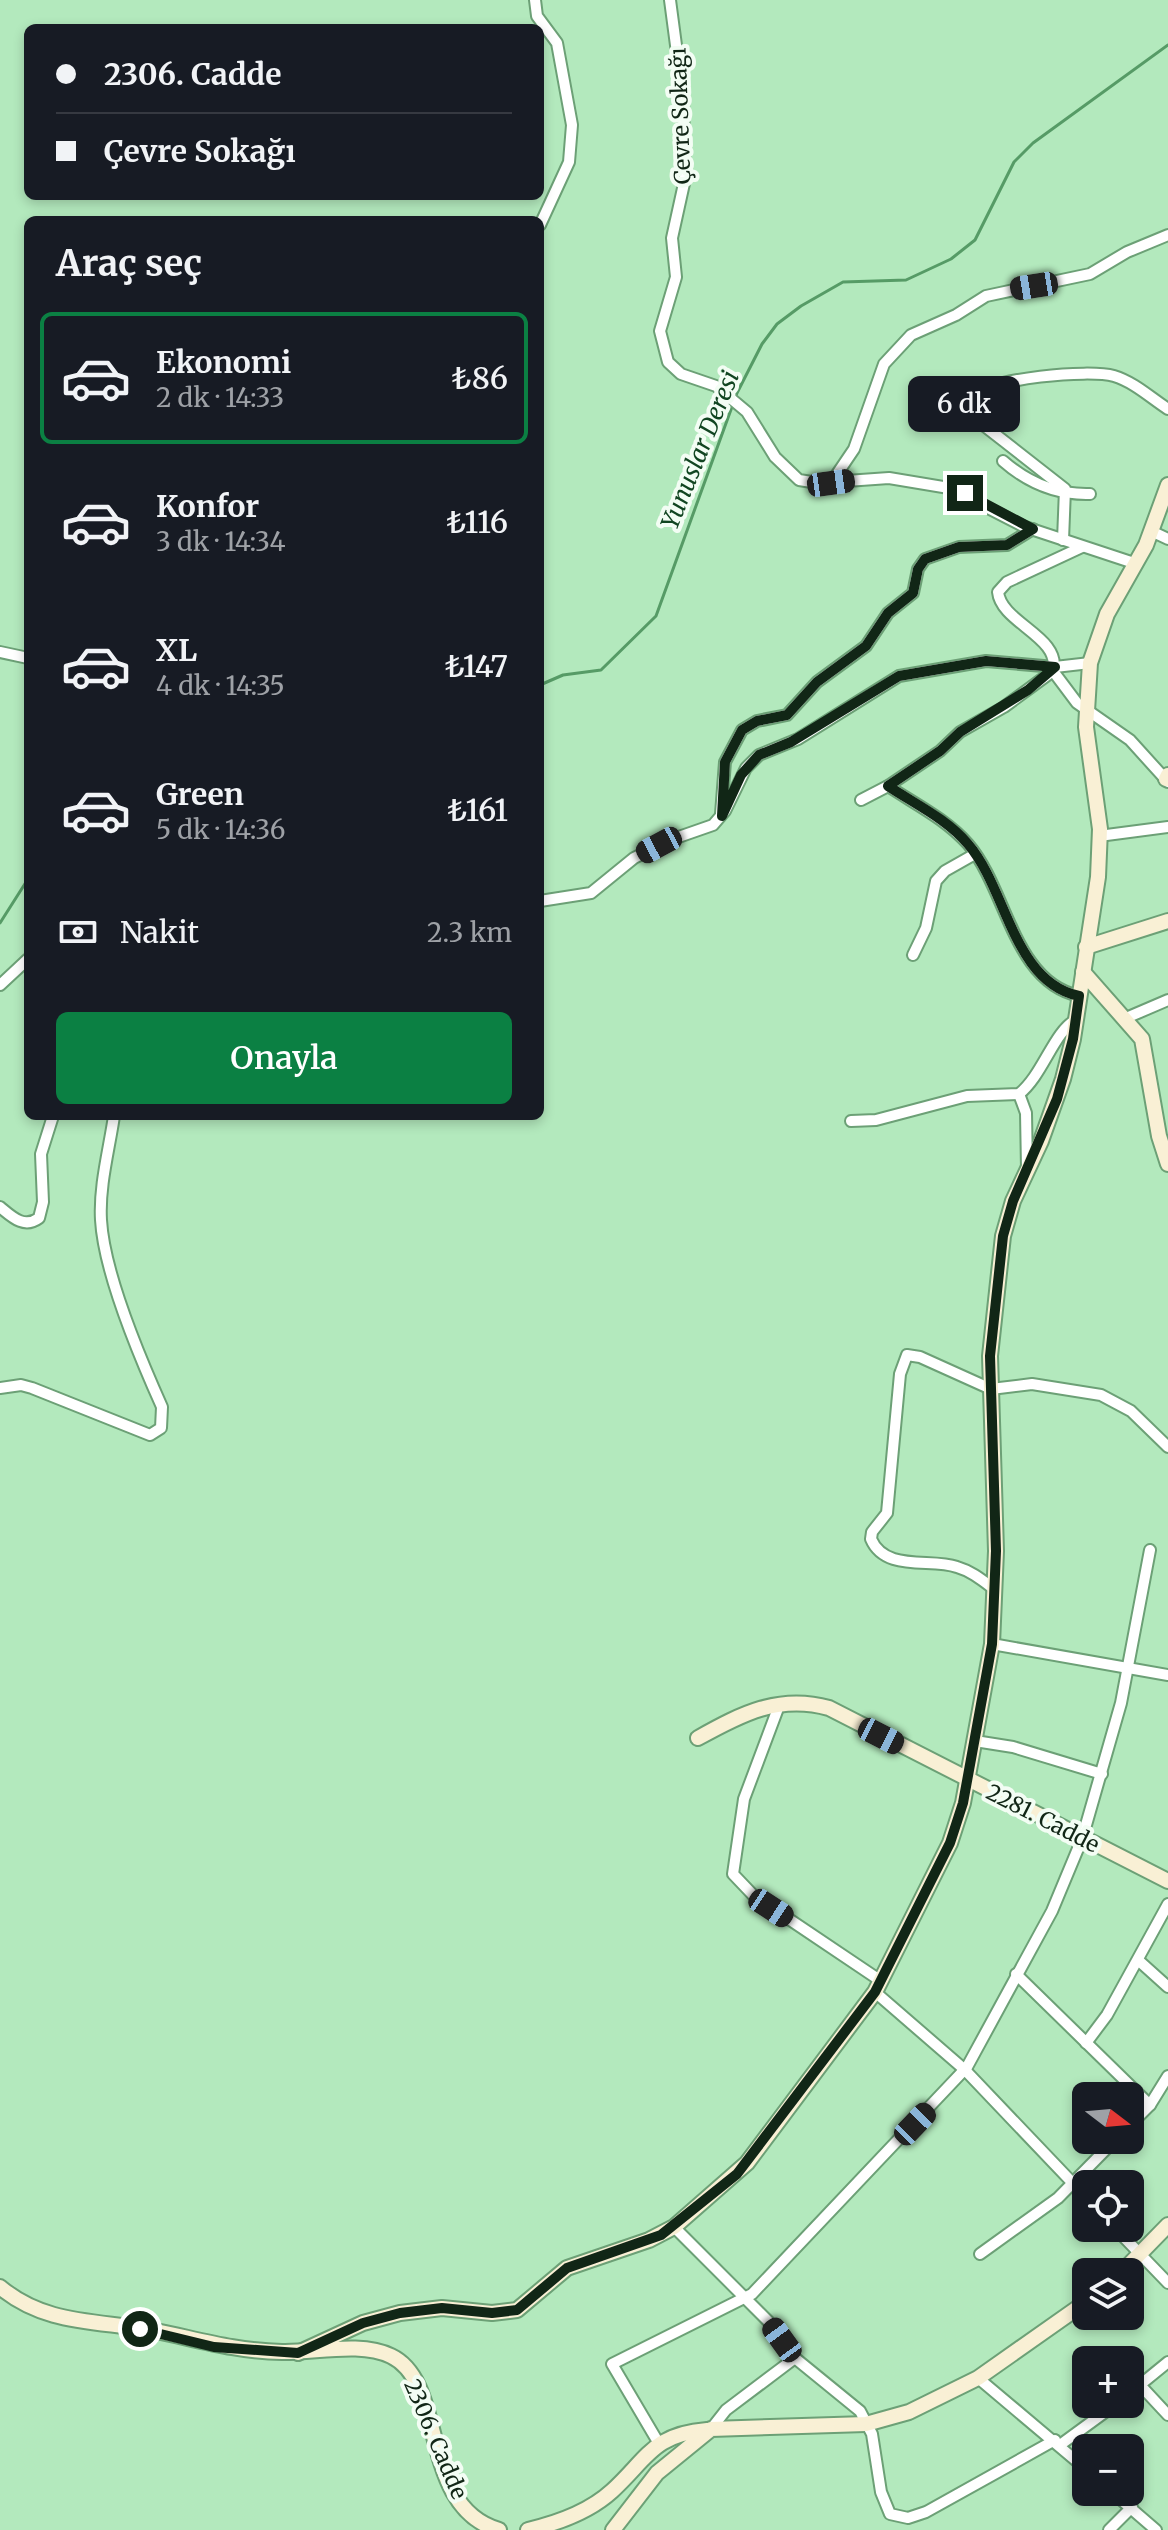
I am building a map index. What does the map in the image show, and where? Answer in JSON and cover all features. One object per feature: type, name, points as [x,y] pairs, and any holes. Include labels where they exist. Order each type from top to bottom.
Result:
[{"type":"street","points":[[535,0],[537,16],[543,24]]},
{"type":"street","name":"Çevre Sokağı","points":[[670,0],[683,98],[685,179],[672,238],[676,277],[660,338],[674,369],[716,386],[751,417],[775,457],[789,472],[805,482],[831,483],[876,477],[949,488],[1033,529],[1137,564]]},
{"type":"street","points":[[544,25],[557,43],[572,125],[569,162],[544,216]]},
{"type":"street","points":[[831,483],[854,449],[884,364],[911,335],[956,315],[986,296],[1090,274],[1127,252],[1168,235]]},
{"type":"street","points":[[1063,540],[1067,495],[1059,484],[973,417],[969,404],[975,392],[1019,381],[1103,374],[1124,380],[1168,409]]},
{"type":"street","points":[[1003,461],[1017,473],[1067,495],[1090,494]]},
{"type":"street","points":[[298,2353],[363,2323],[400,2313],[442,2308],[492,2313],[517,2310],[567,2268],[649,2240],[674,2227],[747,2163],[878,1987],[950,1843],[967,1779],[992,1644],[992,1325],[1003,1236],[1013,1201],[1057,1099],[1076,1020],[1098,877],[1099,836],[1085,709],[1090,663],[1107,614],[1137,564],[1168,485]]},
{"type":"street","points":[[722,816],[725,762],[742,730],[757,721],[787,715],[817,682],[866,646],[888,613],[913,593],[918,569],[925,559],[959,547],[1007,545],[1033,529]]},
{"type":"street","points":[[1151,531],[1168,539]]},
{"type":"street","points":[[1082,547],[1007,582],[998,592],[1001,603],[1045,647],[1054,669],[1085,709],[1130,740],[1167,779]]},
{"type":"street","points":[[0,652],[24,657]]},
{"type":"street","points":[[544,900],[591,893],[634,858],[670,840],[707,829],[722,816],[741,775],[759,755],[791,742],[899,676],[986,661],[1054,669],[1090,663]]},
{"type":"street","points":[[861,800],[940,751],[960,732],[1004,707],[1054,669]]},
{"type":"street","points":[[888,786],[946,823],[975,854],[995,885],[1024,951],[1047,982],[1058,990],[1079,996]]},
{"type":"street","points":[[1099,836],[1168,827]]},
{"type":"street","points":[[913,955],[926,928],[936,881],[945,871],[975,854]]},
{"type":"street","points":[[1086,947],[1168,921]]},
{"type":"street","points":[[0,985],[24,963]]},
{"type":"street","points":[[1083,972],[1142,1039],[1161,1111],[1168,1164]]},
{"type":"street","points":[[1126,1018],[1168,1000]]},
{"type":"street","points":[[851,1121],[876,1120],[960,1097],[1019,1094],[1044,1068],[1066,1027],[1076,1020]]},
{"type":"street","points":[[1019,1094],[1026,1113],[1027,1171]]},
{"type":"street","points":[[0,1207],[22,1222],[39,1218],[43,1202],[41,1154],[52,1120]]},
{"type":"street","points":[[0,1388],[16,1385],[32,1388],[150,1435],[161,1428],[162,1407],[117,1286],[102,1231],[102,1195],[113,1120]]},
{"type":"street","points":[[994,1589],[961,1568],[901,1561],[887,1556],[871,1539],[872,1532],[887,1513],[893,1433],[905,1358],[920,1357],[991,1389],[1032,1384],[1101,1395],[1131,1411],[1168,1447]]},
{"type":"street","points":[[658,2442],[612,2364],[745,2297],[965,2070],[1055,1903],[1082,1839],[1128,1671],[1150,1550]]},
{"type":"street","points":[[992,1644],[1128,1671],[1168,1675]]},
{"type":"street","points":[[780,1703],[744,1799],[734,1847],[733,1874],[762,1902],[878,1987],[965,2070],[1072,2183]]},
{"type":"street","name":"2281. Cadde","points":[[698,1738],[745,1714],[780,1703],[829,1708],[1168,1881]]},
{"type":"street","points":[[975,1741],[1013,1747],[1102,1774]]},
{"type":"street","points":[[1086,2043],[1107,2015],[1168,1904]]},
{"type":"street","points":[[1138,1960],[1168,1987]]},
{"type":"street","points":[[1016,1974],[1150,2105]]},
{"type":"street","points":[[1144,2111],[1168,2076]]},
{"type":"street","points":[[1086,2170],[1102,2154]]},
{"type":"street","points":[[980,2254],[1029,2221],[1072,2185]]},
{"type":"street","points":[[1138,2258],[1168,2225]]},
{"type":"street","points":[[674,2227],[745,2297],[795,2358],[860,2411],[872,2434],[884,2504],[890,2514],[908,2518],[944,2503],[1057,2442],[1094,2418]]},
{"type":"street","points":[[1128,2242],[1168,2283]]},
{"type":"street","name":"2306. Cadde","points":[[0,2287],[33,2309],[69,2321],[154,2331],[233,2349],[298,2353],[372,2351],[400,2362],[419,2392],[455,2496],[475,2519],[499,2530]]},
{"type":"street","points":[[528,2530],[570,2517],[599,2501],[658,2442],[682,2433],[711,2429],[866,2424],[934,2401],[978,2378],[1072,2312]]},
{"type":"street","points":[[613,2530],[657,2473],[711,2429],[726,2410],[795,2358]]},
{"type":"street","points":[[1144,2382],[1168,2362]]},
{"type":"street","points":[[978,2378],[1072,2456]]},
{"type":"street","points":[[1144,2389],[1168,2415]]},
{"type":"street","points":[[1109,2530],[1132,2507],[1156,2530]]},
{"type":"waterway","name":"Yunuslar Deresi","points":[[544,683],[563,675],[601,670],[656,616],[737,393],[762,344],[777,324],[843,282],[906,280],[951,259],[975,240],[1014,162],[1033,143],[1168,45]]},
{"type":"waterway","name":"Yunuslar Deresi","points":[[0,923],[24,885]]},
{"type":"route","points":[[140,2329],[214,2347],[298,2353],[363,2323],[400,2313],[442,2308],[492,2313],[517,2310],[567,2268],[661,2235],[747,2163],[849,2028],[892,1964],[950,1843],[963,1803],[992,1644],[996,1551],[990,1356],[1003,1236],[1007,1216],[1057,1099],[1073,1039],[1079,996],[1058,990],[1047,982],[1024,951],[995,885],[968,843],[946,823],[888,786],[940,751],[960,732],[1028,690],[1055,667],[1018,661],[986,661],[925,669],[899,676],[791,742],[759,755],[741,775],[722,816],[720,799],[725,762],[742,730],[757,721],[787,715],[817,682],[856,656],[888,613],[913,593],[918,569],[925,559],[959,547],[1007,545],[1033,529],[1015,523],[965,493]]}]
